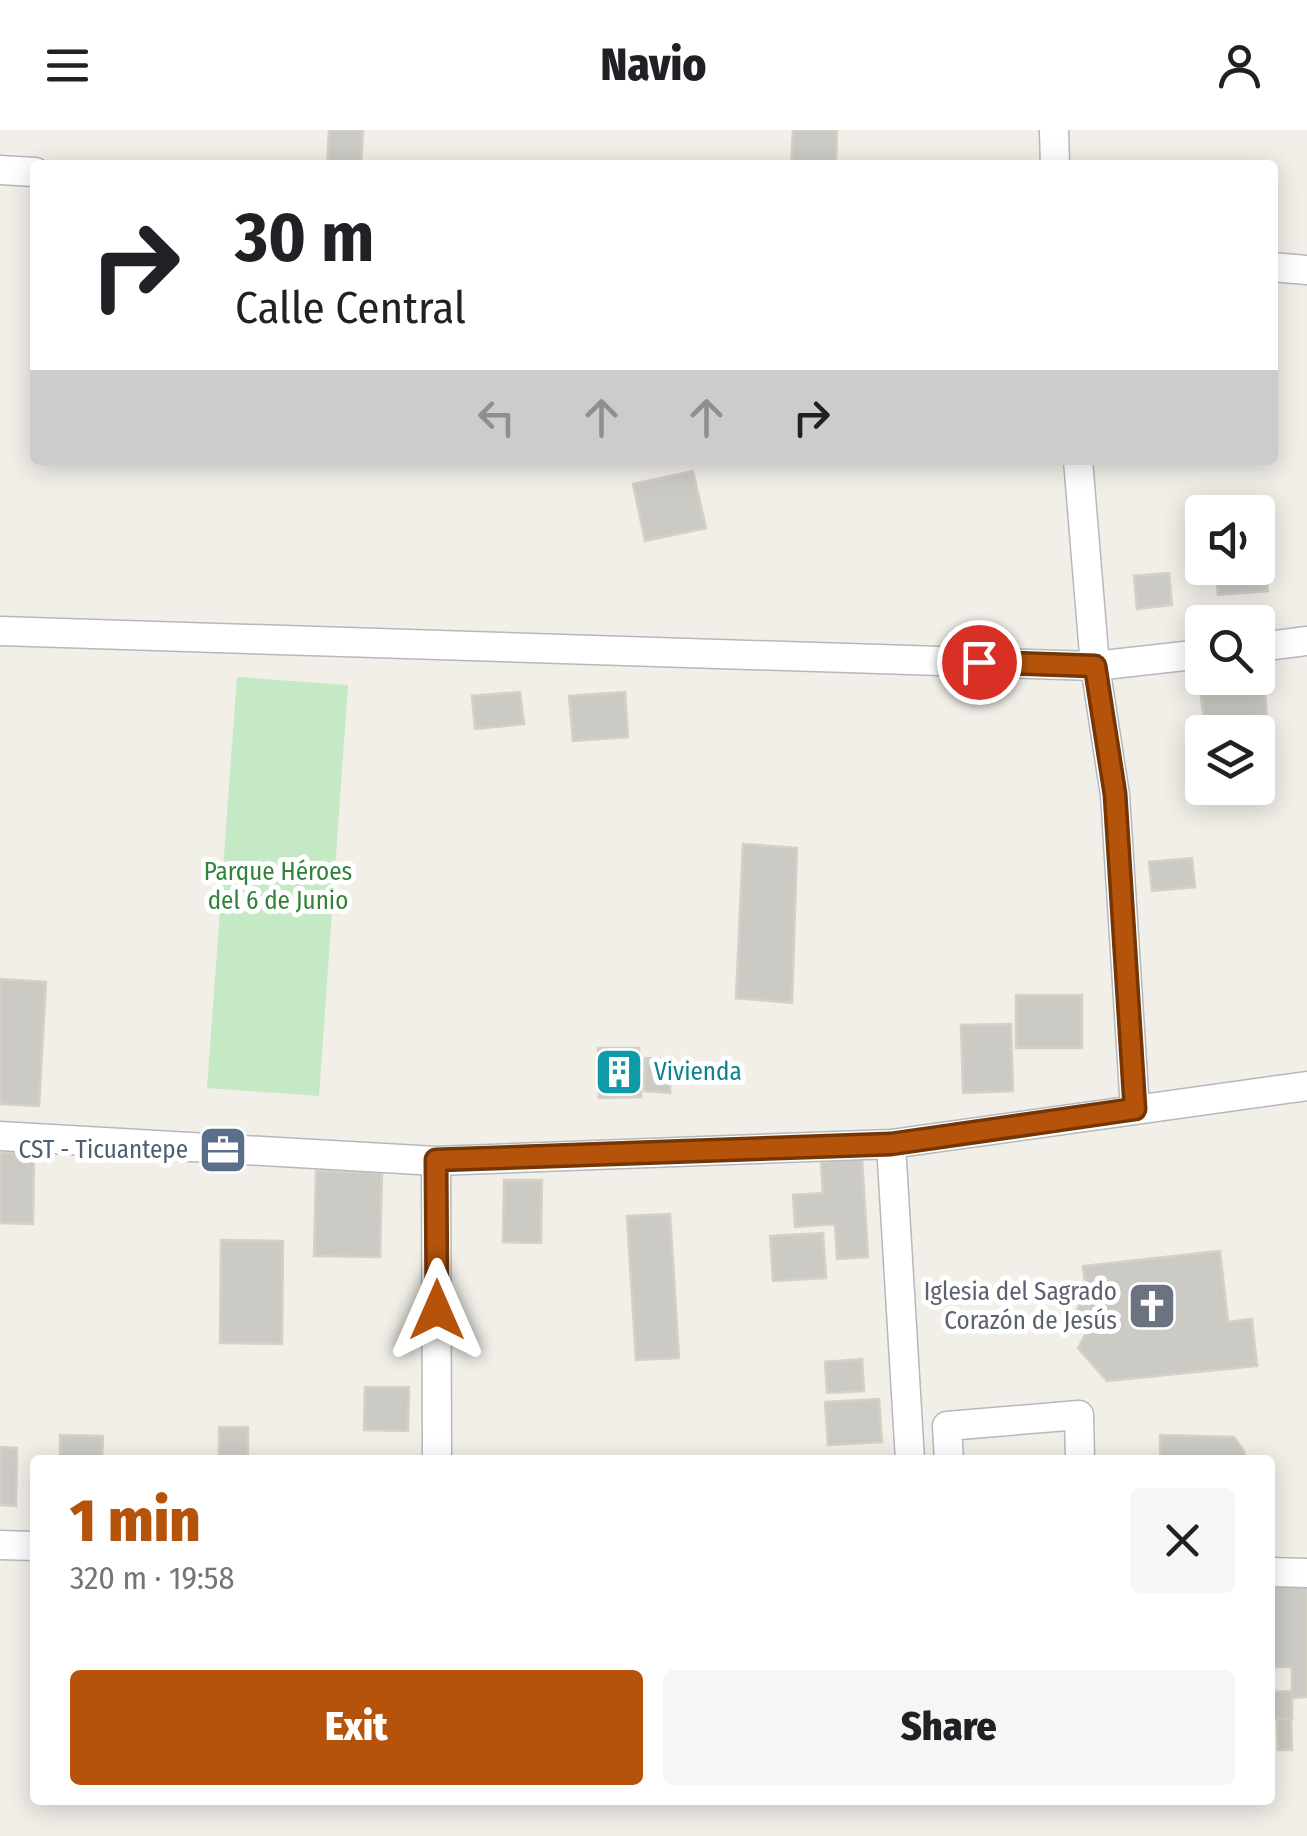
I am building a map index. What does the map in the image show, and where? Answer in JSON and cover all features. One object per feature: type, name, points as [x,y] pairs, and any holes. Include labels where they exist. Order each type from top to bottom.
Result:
[{"type":"street","points":[[1054,130],[1056,160]]},
{"type":"street","points":[[0,170],[30,172]]},
{"type":"street","points":[[1278,268],[1307,270]]},
{"type":"street","points":[[1078,465],[1095,666],[1115,794],[1135,1109]]},
{"type":"street","points":[[0,631],[1095,666],[1185,656]]},
{"type":"street","points":[[1275,645],[1307,642]]},
{"type":"street","points":[[0,1136],[436,1160],[891,1144],[1307,1086]]},
{"type":"street","points":[[891,1144],[910,1455]]},
{"type":"street","points":[[436,1160],[438,1455]]},
{"type":"street","points":[[949,1455],[947,1426],[1079,1414],[1080,1455]]},
{"type":"street","points":[[0,1545],[30,1546]]},
{"type":"street","points":[[1275,1572],[1307,1573]]},
{"type":"green space","name":"Parque Héroes del 6 de Junio","points":[[237,677],[348,685],[319,1096],[207,1088]]},
{"type":"building","points":[[329,130],[363,130],[361,160],[327,160]]},
{"type":"building","points":[[793,130],[837,130],[836,160],[791,160]]},
{"type":"building","points":[[693,471],[706,528],[645,541],[633,484]]},
{"type":"building","points":[[1169,573],[1172,605],[1137,609],[1134,576]]},
{"type":"building","points":[[1217,585],[1267,585],[1268,591],[1218,595]]},
{"type":"building","points":[[520,692],[524,724],[475,729],[472,696]]},
{"type":"building","points":[[625,692],[628,737],[573,741],[569,696]]},
{"type":"building","points":[[1201,695],[1265,695],[1267,715],[1203,715]]},
{"type":"building","points":[[743,844],[797,848],[792,1003],[736,998]]},
{"type":"building","points":[[1192,858],[1195,887],[1152,891],[1149,862]]},
{"type":"building","points":[[0,979],[46,982],[39,1106],[0,1104]]},
{"type":"building","points":[[1016,995],[1082,995],[1082,1048],[1016,1048]]},
{"type":"building","points":[[1011,1024],[1013,1091],[963,1093],[961,1025]]},
{"type":"building","name":"Vivienda","points":[[598,1048],[639,1048],[641,1097],[599,1098]]},
{"type":"building","name":"Vivienda","points":[[645,1058],[671,1059],[670,1093],[644,1091]]},
{"type":"building","points":[[0,1153],[34,1153],[33,1224],[0,1223]]},
{"type":"building","points":[[862,1159],[868,1257],[837,1259],[835,1224],[795,1227],[793,1195],[823,1193],[821,1162]]},
{"type":"building","points":[[316,1171],[382,1173],[380,1257],[314,1256]]},
{"type":"building","points":[[504,1180],[542,1180],[541,1243],[503,1242]]},
{"type":"building","points":[[670,1214],[679,1358],[636,1360],[627,1216]]},
{"type":"building","points":[[823,1233],[826,1278],[773,1281],[770,1236]]},
{"type":"building","points":[[221,1240],[283,1241],[282,1344],[220,1343]]},
{"type":"building","name":"Iglesia del Sagrado Corazón de Jesús","points":[[1220,1251],[1228,1322],[1252,1319],[1257,1366],[1107,1381],[1078,1348],[1089,1328],[1072,1319],[1086,1293],[1083,1266]]},
{"type":"building","points":[[862,1359],[864,1391],[827,1393],[825,1362]]},
{"type":"building","points":[[365,1387],[409,1387],[408,1431],[364,1430]]},
{"type":"building","points":[[879,1399],[882,1442],[828,1445],[825,1402]]},
{"type":"building","points":[[219,1427],[248,1427],[248,1455],[219,1455]]},
{"type":"building","points":[[60,1435],[103,1436],[102,1455],[60,1455]]},
{"type":"building","points":[[1160,1435],[1234,1437],[1244,1455],[1160,1455]]},
{"type":"building","points":[[0,1447],[17,1448],[16,1506],[0,1505]]},
{"type":"building","points":[[1275,1583],[1307,1583],[1307,1697],[1292,1698],[1292,1667],[1275,1667]]},
{"type":"building","points":[[1292,1691],[1292,1719],[1275,1719],[1275,1692]]},
{"type":"building","points":[[1277,1719],[1291,1719],[1292,1750],[1278,1750]]},
{"type":"place","name":"Vivienda","points":[[619,1072]]},
{"type":"place","name":"CST - Ticuantepe","points":[[223,1150]]},
{"type":"place","name":"Iglesia del Sagrado Corazón de Jesús","points":[[1152,1306]]},
{"type":"route","points":[[437,1310],[436,1160],[891,1144],[1135,1109],[1115,794],[1095,666],[979,662]]}]
